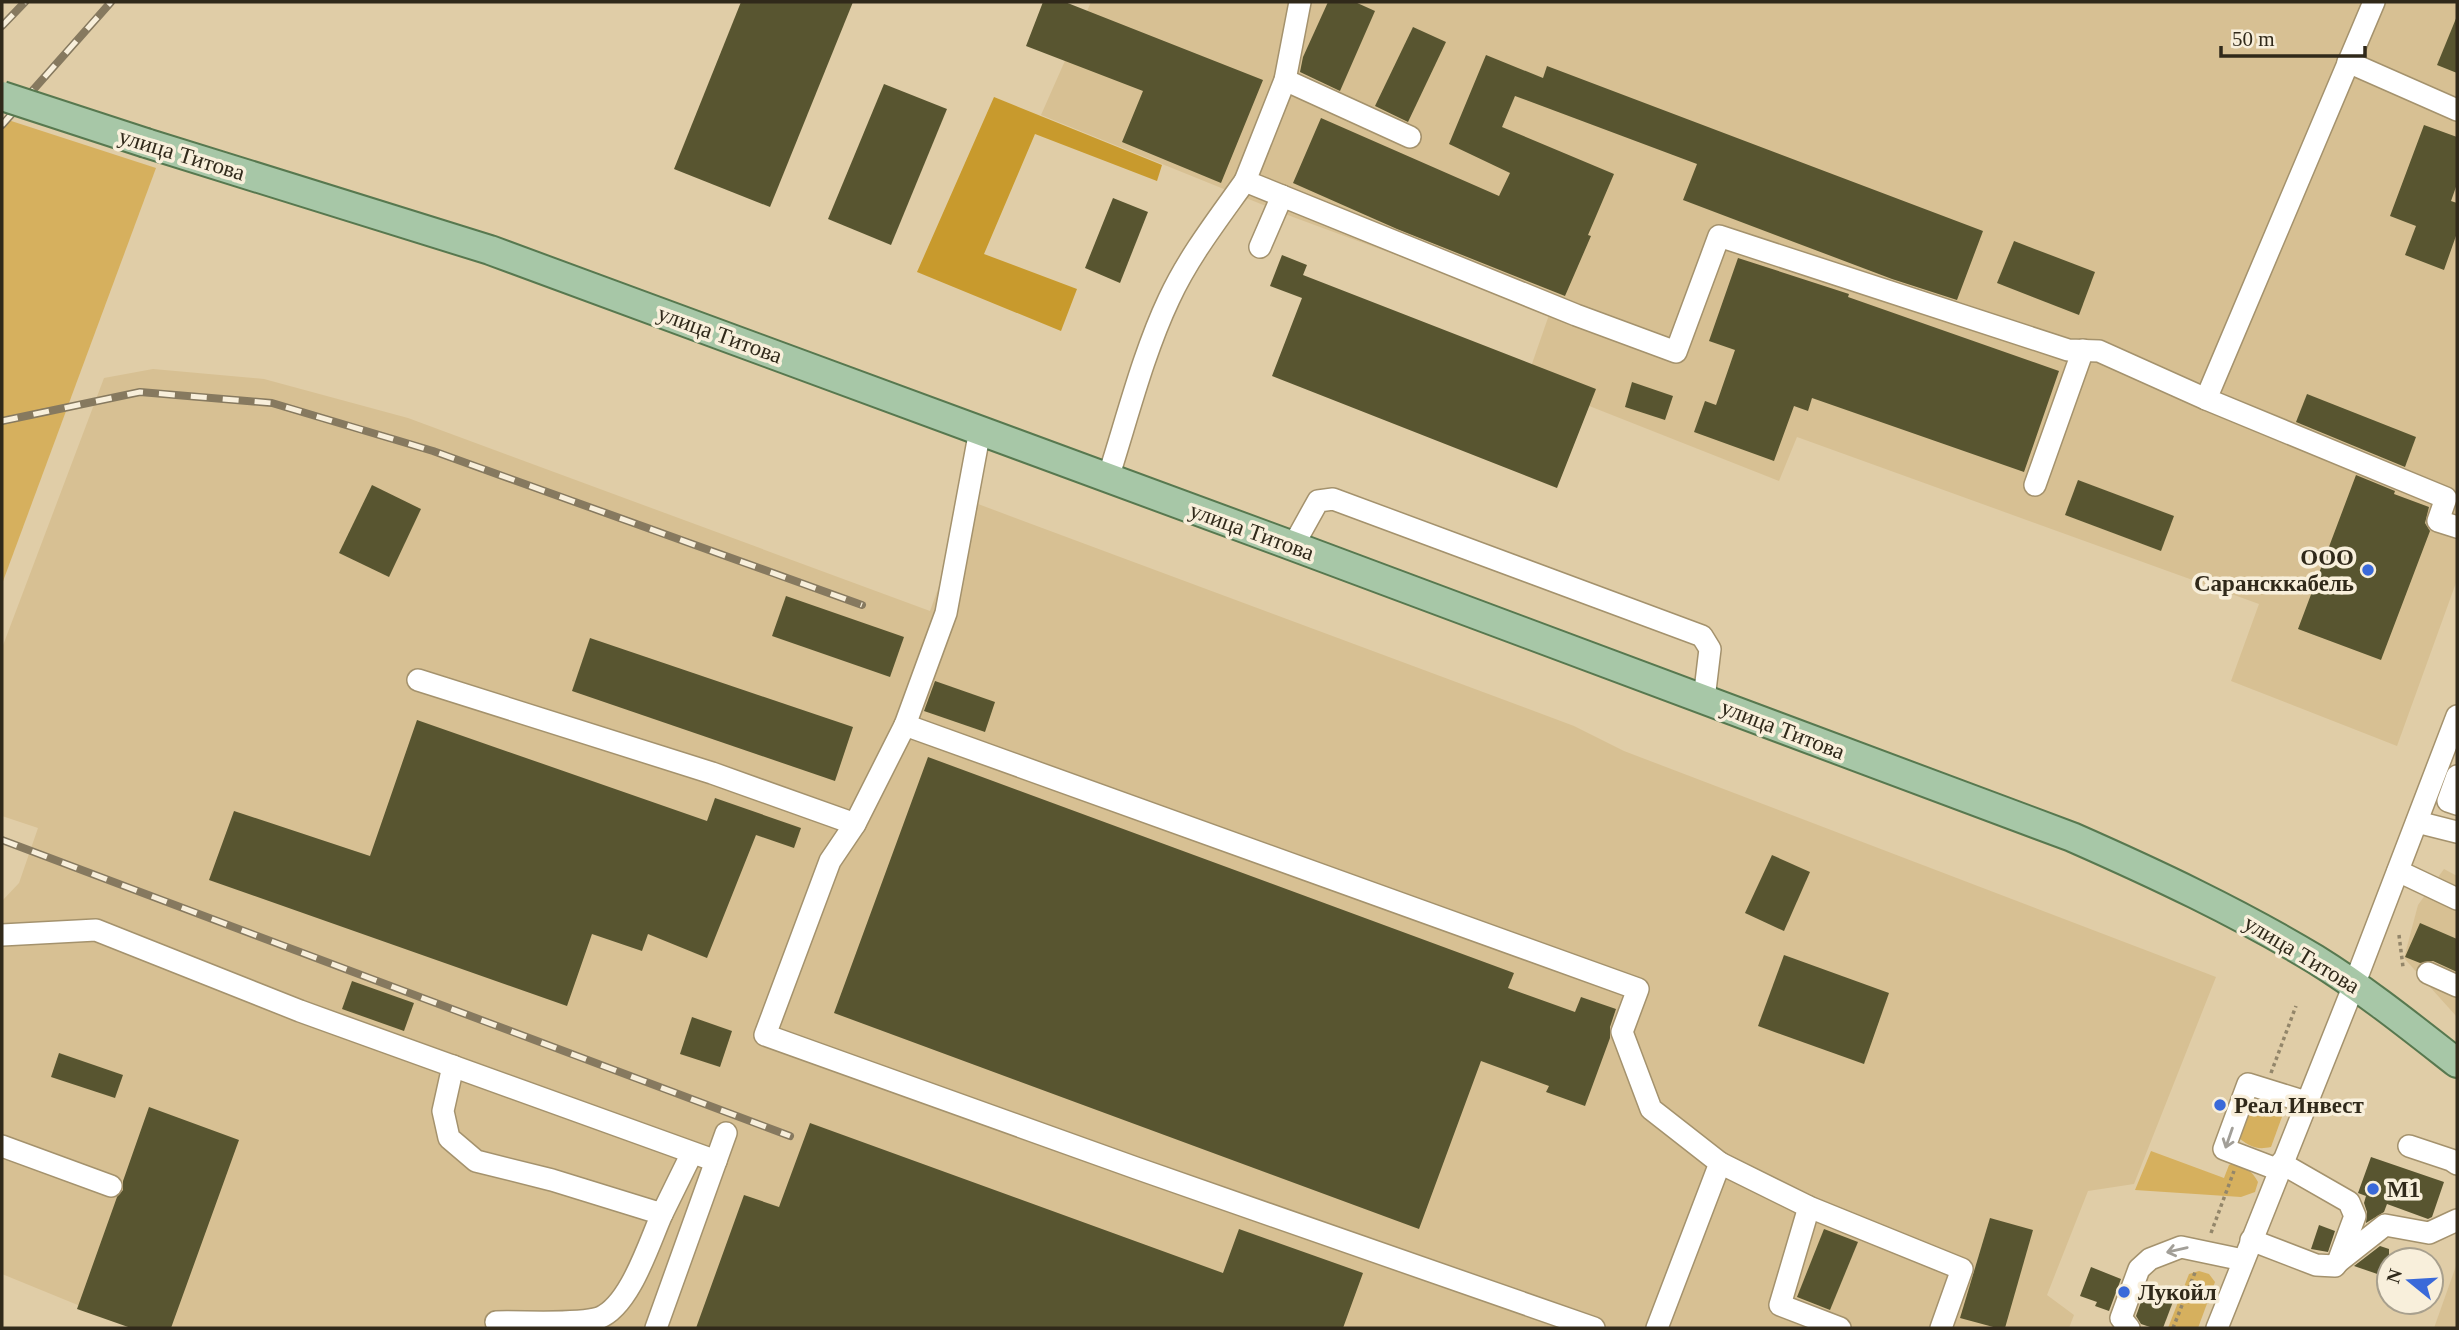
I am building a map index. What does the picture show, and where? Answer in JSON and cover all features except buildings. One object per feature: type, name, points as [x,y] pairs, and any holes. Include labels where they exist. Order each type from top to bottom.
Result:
[{"type":"main road","name":"улица Титова","points":[[2,96],[490,250],[2073,837],[2227,909],[2315,959],[2457,1063]]},
{"type":"street","points":[[1108,478],[1143,368],[1169,299],[1201,242],[1245,181],[1284,80],[1300,2]]},
{"type":"street","points":[[2206,399],[2374,2]]},
{"type":"street","points":[[2348,62],[2457,110]]},
{"type":"street","points":[[1284,80],[1410,137]]},
{"type":"street","points":[[1245,181],[1576,315],[1676,352],[1719,236],[2068,350],[2099,351],[2206,399],[2446,498],[2438,521],[2457,527]]},
{"type":"street","points":[[1260,247],[1282,196]]},
{"type":"street","points":[[2035,485],[2084,350]]},
{"type":"street","points":[[980,430],[946,613],[905,725],[855,824],[830,861],[765,1035],[1594,1328]]},
{"type":"street","points":[[1293,546],[1318,502],[1333,499],[1702,636],[1710,649],[1704,699]]},
{"type":"street","points":[[418,680],[712,773],[855,824]]},
{"type":"street","points":[[2217,1328],[2354,985],[2457,716]]},
{"type":"street","points":[[905,725],[1638,989],[1622,1032],[1651,1109],[1720,1163],[1809,1207],[1962,1269],[1941,1328]]},
{"type":"street","points":[[2457,776],[2448,802],[2457,804]]},
{"type":"street","points":[[2417,822],[2457,832]]},
{"type":"street","points":[[2398,871],[2457,900]]},
{"type":"street","points":[[2,935],[96,930],[300,1011],[716,1161]]},
{"type":"street","points":[[2428,973],[2457,986]]},
{"type":"street","points":[[453,1066],[443,1111],[449,1138],[476,1161],[552,1180],[662,1214]]},
{"type":"street","points":[[2306,1102],[2248,1084],[2224,1149],[2280,1166],[2349,1202],[2355,1216],[2338,1262]]},
{"type":"street","points":[[656,1328],[726,1133]]},
{"type":"street","points":[[2,1146],[111,1186]]},
{"type":"street","points":[[2409,1146],[2457,1164]]},
{"type":"street","points":[[496,1322],[600,1318],[627,1295],[692,1153]]},
{"type":"street","points":[[1657,1328],[1720,1163]]},
{"type":"street","points":[[1809,1207],[1780,1305],[1840,1328]]},
{"type":"street","points":[[2251,1240],[2316,1265],[2335,1266],[2385,1225],[2429,1233],[2457,1220]]},
{"type":"street","points":[[2129,1328],[2121,1318],[2139,1269],[2150,1259],[2181,1247],[2243,1260]]},
{"type":"path","points":[[2399,935],[2403,967]]},
{"type":"shaded area","points":[[1091,2],[2457,2],[2457,580],[2397,746],[2231,681],[2259,604],[1797,437],[1779,481],[1526,381],[1550,312],[1293,217],[1041,115]]},
{"type":"shaded area","points":[[994,97],[1162,165],[1157,181],[1035,134],[984,254],[1077,289],[1061,331],[917,272]]},
{"type":"shaded area","points":[[2,118],[156,168],[2,584]]},
{"type":"shaded area","points":[[153,369],[264,379],[408,418],[930,611],[970,501],[1574,726],[1624,751],[2216,977],[2134,1184],[2088,1191],[2047,1295],[2074,1315],[2069,1328],[134,1328],[2,1274],[2,901],[19,883],[38,828],[2,816],[2,648],[104,378]]},
{"type":"shaded area","points":[[2444,869],[2457,876],[2457,1017],[2404,958],[2418,905]]},
{"type":"shaded area","points":[[2254,1101],[2270,1104],[2283,1114],[2271,1147],[2254,1147],[2240,1139]]},
{"type":"shaded area","points":[[2151,1151],[2224,1178],[2229,1165],[2237,1164],[2256,1178],[2258,1182],[2255,1192],[2241,1197],[2135,1190]]},
{"type":"shaded area","points":[[2457,1263],[2457,1328],[2434,1328],[2438,1316],[2445,1316],[2445,1297]]},
{"type":"shaded area","points":[[2199,1271],[2209,1274],[2215,1282],[2198,1328],[2168,1328],[2189,1274]]},
{"type":"railway","points":[[2,26],[25,2]]},
{"type":"railway","points":[[2,125],[111,2]]},
{"type":"railway","points":[[2,421],[140,392],[272,403],[433,451],[862,605]]},
{"type":"railway","points":[[2,840],[790,1136]]},
{"type":"place","name":"ООО Сарансккабель","points":[[2368,570]]},
{"type":"place","name":"Реал Инвест","points":[[2220,1105]]},
{"type":"place","name":"М1","points":[[2373,1189]]},
{"type":"place","name":"Лукойл","points":[[2124,1292]]}]
